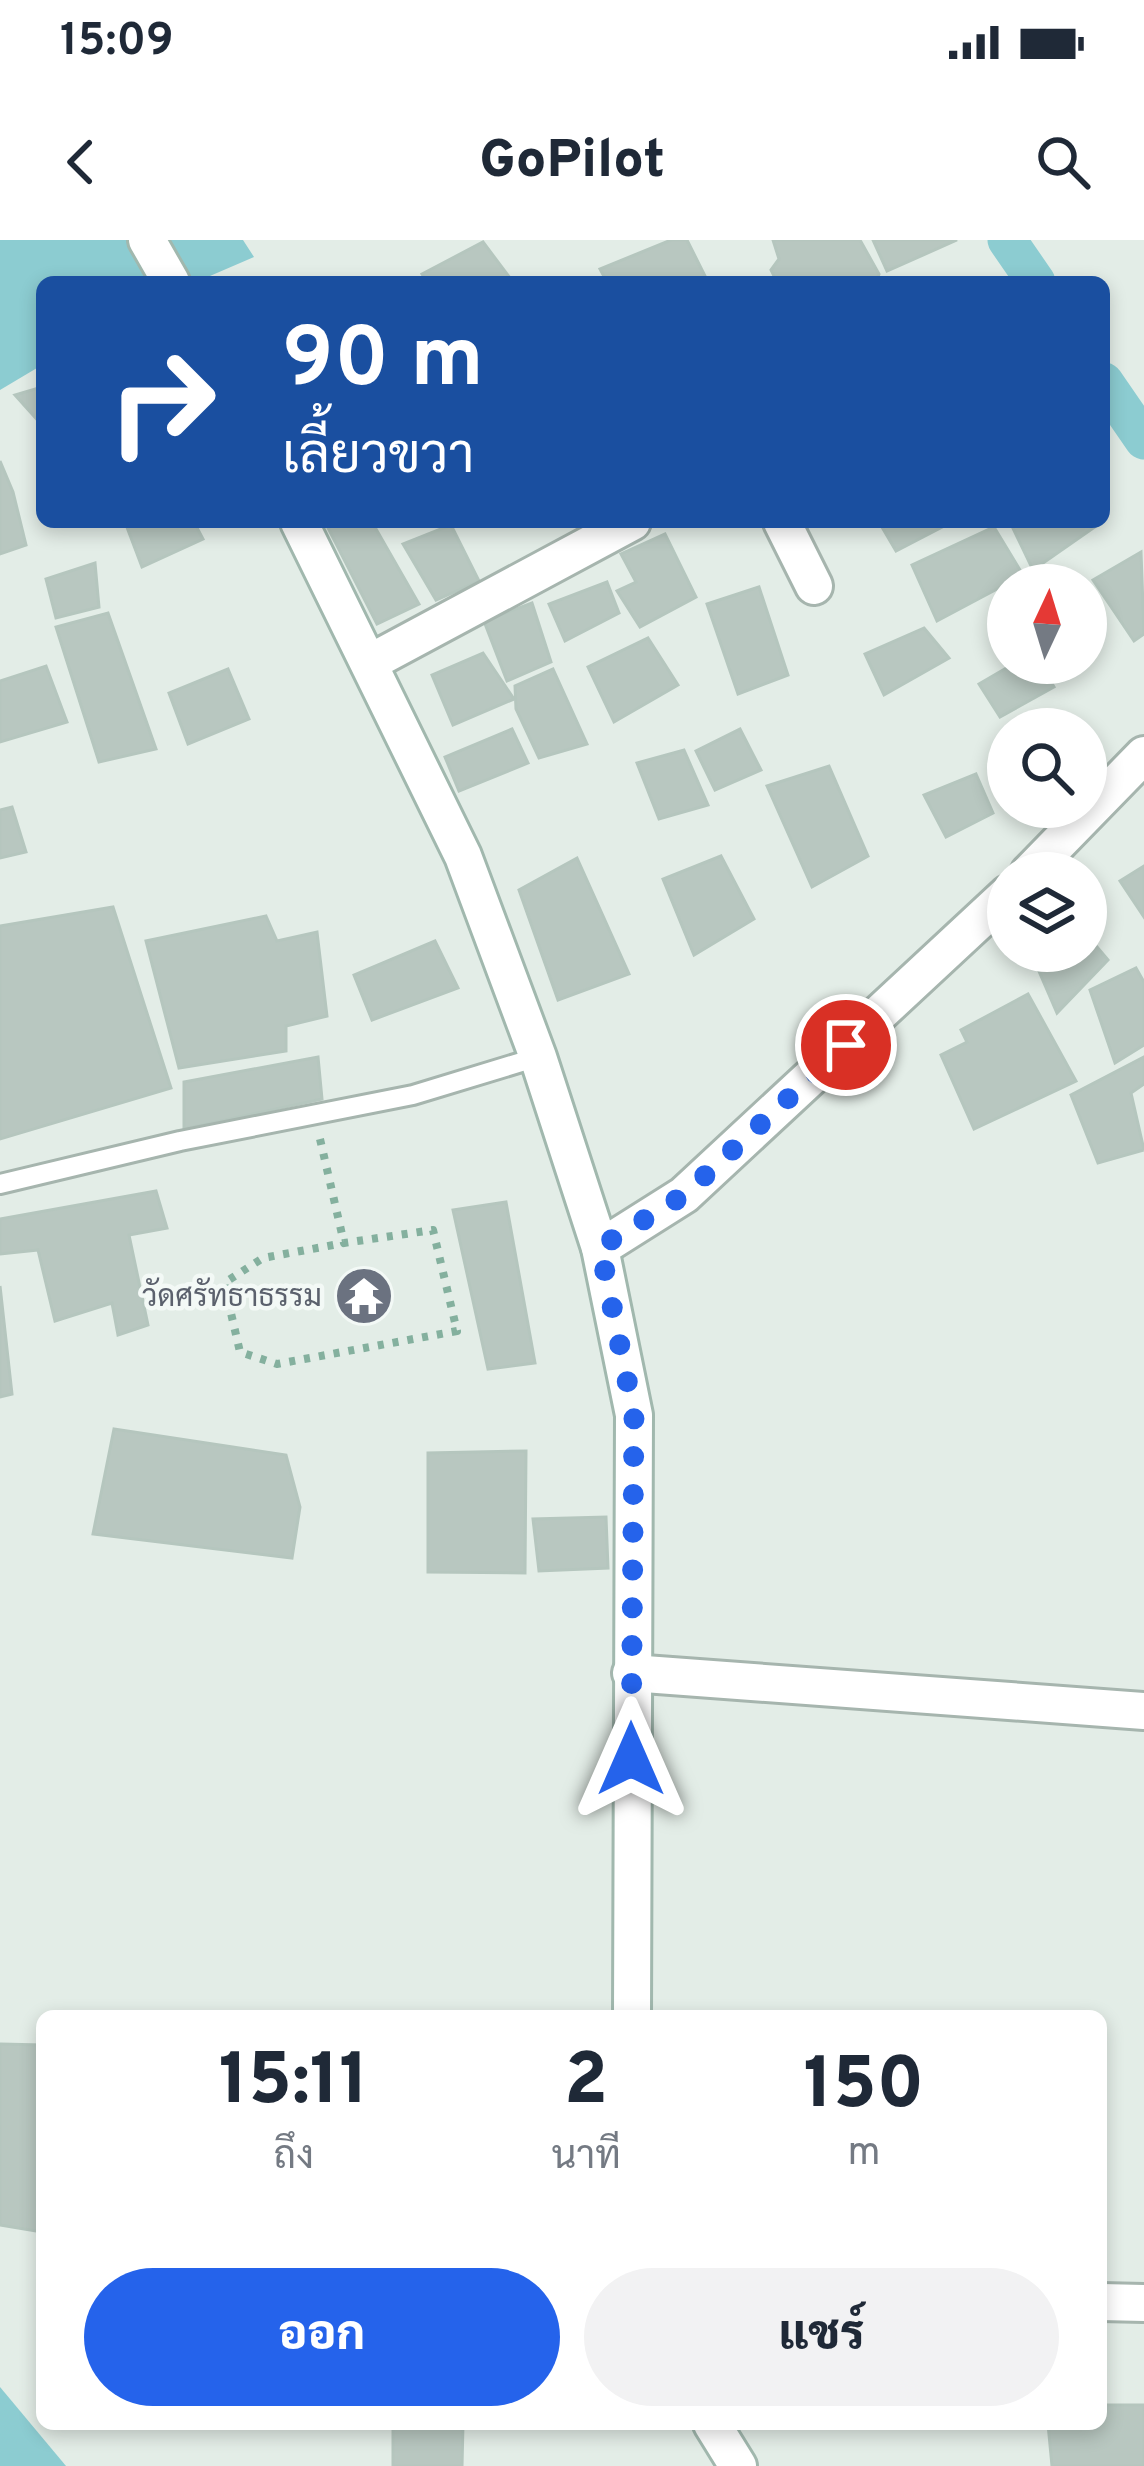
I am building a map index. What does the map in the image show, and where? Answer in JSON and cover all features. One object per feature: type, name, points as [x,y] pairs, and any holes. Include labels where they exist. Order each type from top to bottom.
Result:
[{"type":"street","points":[[147,240],[168,276]]},
{"type":"street","points":[[302,528],[463,856],[538,1057],[600,1247],[634,1415],[632,2010]]},
{"type":"street","points":[[369,663],[621,528]]},
{"type":"street","points":[[785,528],[814,586]]},
{"type":"street","points":[[1049,852],[1144,755]]},
{"type":"street","points":[[600,1247],[684,1195],[987,914]]},
{"type":"street","points":[[631,1673],[1144,1712]]},
{"type":"street","points":[[1107,2302],[1144,2303]]},
{"type":"street","points":[[716,2430],[738,2466]]},
{"type":"lane","points":[[0,1184],[413,1095],[538,1057]]},
{"type":"path","points":[[314,1114],[344,1243]]},
{"type":"path","points":[[434,1229],[457,1331],[277,1364],[240,1352],[224,1282],[262,1258],[344,1243],[434,1229]]},
{"type":"water","points":[[0,240],[243,240],[254,257],[210,276],[36,276],[36,369],[0,390]]},
{"type":"water","points":[[0,2387],[66,2466],[0,2466]]},
{"type":"building","points":[[671,240],[687,240],[705,276],[604,276],[600,269]]},
{"type":"building","points":[[773,240],[860,240],[879,274],[774,276],[771,270],[779,259]]},
{"type":"building","points":[[873,240],[957,240],[887,271]]},
{"type":"building","points":[[483,242],[508,276],[423,276]]},
{"type":"building","points":[[36,389],[36,418],[15,395]]},
{"type":"building","points":[[0,461],[26,545],[0,554]]},
{"type":"building","points":[[127,528],[197,528],[203,539],[142,567]]},
{"type":"building","points":[[328,528],[375,528],[419,604],[377,624]]},
{"type":"building","points":[[452,528],[479,581],[436,600],[403,544]]},
{"type":"building","points":[[883,528],[940,528],[896,551]]},
{"type":"building","points":[[995,528],[1016,564],[987,564],[987,594],[937,621],[912,565]]},
{"type":"building","points":[[1013,528],[1093,528],[1042,564],[1030,564]]},
{"type":"building","points":[[665,534],[696,597],[640,627],[617,591],[636,582],[621,554]]},
{"type":"building","points":[[1141,552],[1144,634],[1134,641],[1107,601],[1107,572]]},
{"type":"building","points":[[95,563],[99,607],[56,618],[46,579]]},
{"type":"building","points":[[607,582],[619,613],[565,641],[549,604]]},
{"type":"building","points":[[759,587],[788,675],[738,694],[707,604]]},
{"type":"building","points":[[532,603],[551,662],[507,681],[484,621]]},
{"type":"building","points":[[108,613],[156,749],[99,762],[56,627]]},
{"type":"building","points":[[924,628],[949,658],[884,695],[865,654]]},
{"type":"building","points":[[648,638],[678,685],[614,722],[588,667]]},
{"type":"building","points":[[483,653],[514,699],[453,725],[432,675]]},
{"type":"building","points":[[46,666],[67,722],[0,742],[0,681]]},
{"type":"building","points":[[228,669],[249,719],[188,744],[169,693]]},
{"type":"building","points":[[553,669],[587,744],[539,758],[516,709],[515,686]]},
{"type":"building","points":[[987,679],[987,684],[1054,687],[1016,708],[994,708],[979,684]]},
{"type":"building","points":[[512,729],[528,763],[459,791],[445,757]]},
{"type":"building","points":[[740,729],[761,770],[715,790],[696,751]]},
{"type":"building","points":[[684,750],[708,805],[659,819],[637,763]]},
{"type":"building","points":[[829,766],[868,856],[812,887],[767,786]]},
{"type":"building","points":[[976,774],[987,799],[987,816],[946,837],[924,795]]},
{"type":"building","points":[[12,807],[26,852],[0,858],[0,810]]},
{"type":"building","points":[[721,856],[754,919],[694,955],[663,879]]},
{"type":"building","points":[[577,858],[629,974],[558,1000],[519,890]]},
{"type":"building","points":[[1144,866],[1144,917],[1120,881]]},
{"type":"building","points":[[113,907],[171,1088],[0,1139],[0,926]]},
{"type":"building","points":[[266,916],[277,941],[317,932],[327,1016],[286,1026],[286,1051],[179,1068],[146,941]]},
{"type":"building","points":[[435,941],[458,988],[372,1020],[354,975]]},
{"type":"building","points":[[1136,968],[1144,982],[1144,1045],[1115,1063],[1090,990]]},
{"type":"building","points":[[1039,972],[1096,972],[1057,1013]]},
{"type":"building","points":[[1028,994],[1076,1081],[974,1129],[941,1055],[967,1042],[961,1030]]},
{"type":"building","points":[[318,1057],[322,1099],[184,1129],[184,1082]]},
{"type":"building","points":[[1144,1057],[1144,1084],[1131,1093],[1144,1150],[1098,1163],[1071,1095]]},
{"type":"building","points":[[156,1191],[167,1228],[129,1235],[148,1325],[118,1335],[112,1303],[55,1321],[38,1250],[0,1254],[0,1219]]},
{"type":"building","points":[[506,1202],[535,1363],[488,1369],[453,1210]]},
{"type":"building","points":[[0,1286],[12,1394],[0,1397]]},
{"type":"building","points":[[114,1429],[286,1455],[300,1507],[292,1558],[93,1534]]},
{"type":"building","points":[[526,1451],[525,1573],[428,1572],[428,1453]]},
{"type":"building","points":[[606,1517],[608,1568],[539,1571],[533,1519]]},
{"type":"building","points":[[0,2044],[36,2045],[36,2231],[0,2225]]},
{"type":"building","points":[[1107,2405],[1144,2405],[1144,2466],[1052,2466],[1049,2430],[1107,2430]]},
{"type":"building","points":[[393,2430],[463,2430],[462,2466],[393,2466]]},
{"type":"waterway","points":[[1007,240],[1032,276]]},
{"type":"waterway","points":[[1110,391],[1144,440]]},
{"type":"place","name":"วัดศรัทธาธรรม","points":[[364,1296]]},
{"type":"route","points":[[631,1759],[634,1415],[600,1247],[684,1195],[846,1045]]}]
